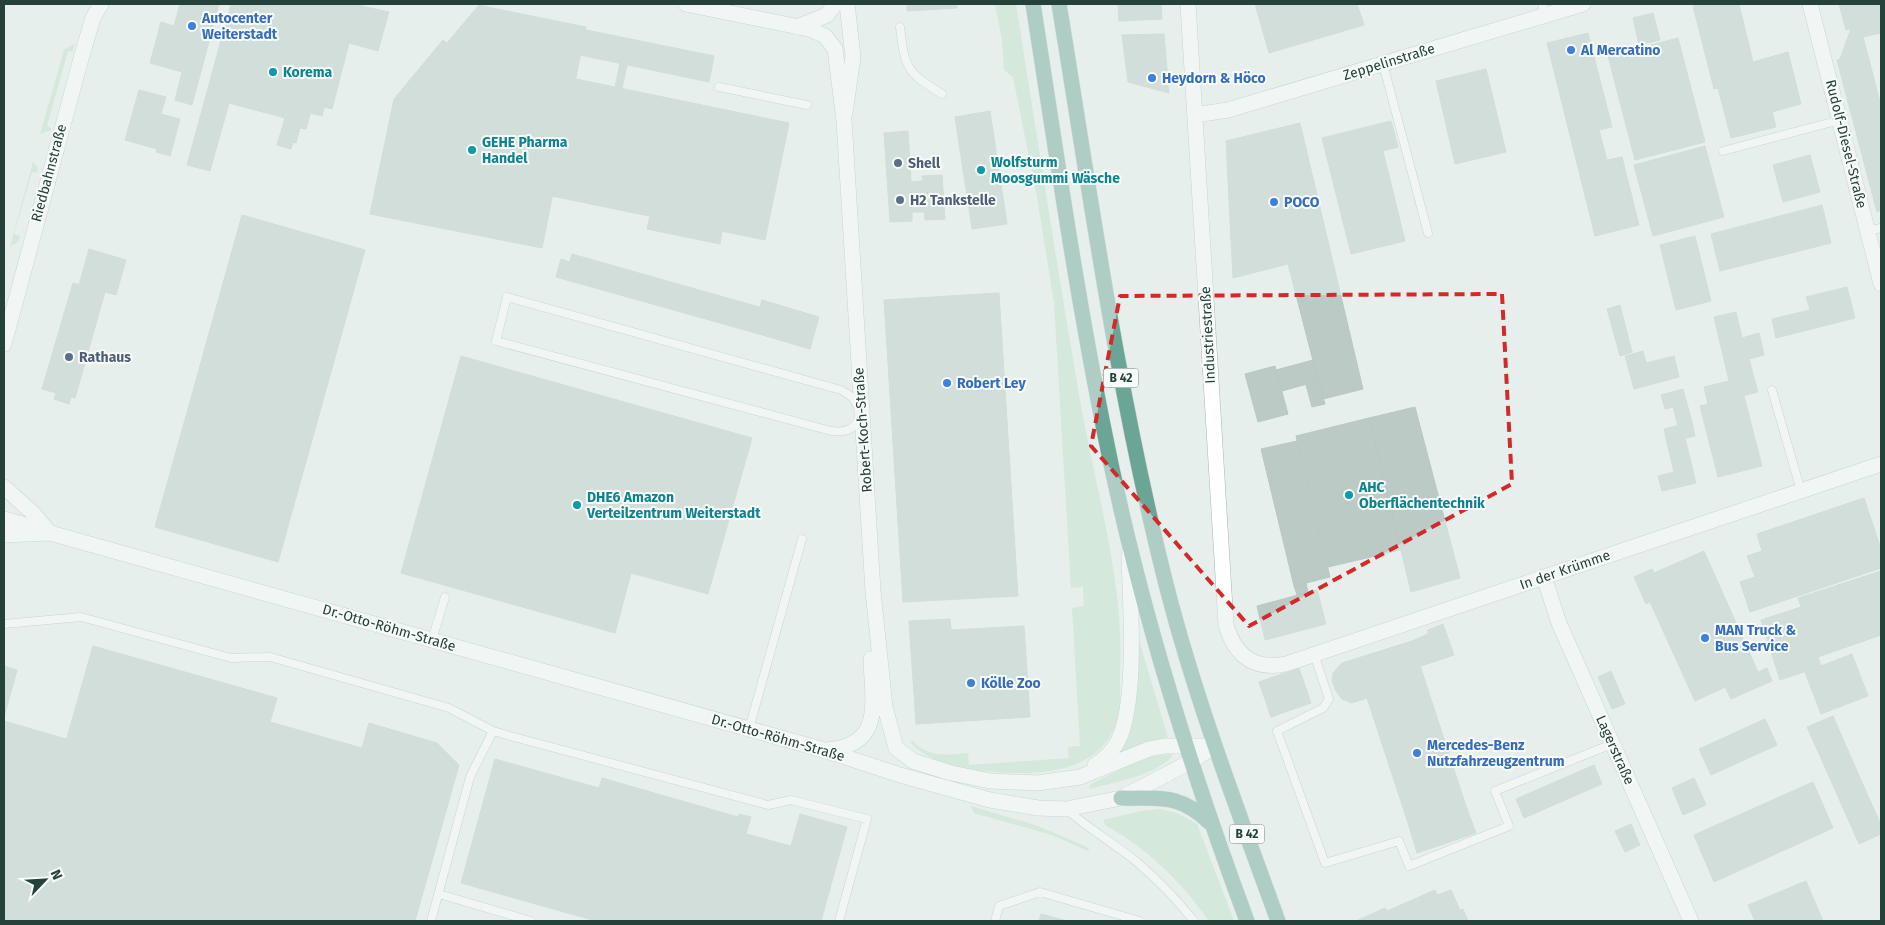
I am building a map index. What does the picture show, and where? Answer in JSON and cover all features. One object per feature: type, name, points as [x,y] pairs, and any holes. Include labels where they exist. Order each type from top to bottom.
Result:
[{"type":"main road","name":"Riedbahnstraße","points":[[4,344],[93,11],[101,4]]},
{"type":"main road","name":"Robert-Koch-Straße","points":[[686,4],[797,26],[825,36],[835,49],[844,120],[873,591],[885,707],[892,740],[899,752],[913,761],[976,778],[1031,784],[1080,777]]},
{"type":"main road","points":[[797,26],[827,15],[835,4]]},
{"type":"main road","name":"Robert-Koch-Straße","points":[[844,120],[853,57],[847,4]]},
{"type":"main road","name":"B 42","points":[[1033,4],[1076,273],[1103,426],[1128,540],[1185,746],[1211,824],[1247,921]]},
{"type":"main road","name":"B 42","points":[[1059,4],[1102,276],[1137,458],[1167,588],[1186,658],[1215,746],[1278,921]]},
{"type":"main road","name":"Industriestraße","points":[[1188,4],[1226,625],[1233,643],[1249,659]]},
{"type":"main road","name":"Zeppelinstraße","points":[[1195,115],[1228,110],[1383,64],[1544,9],[1583,4]]},
{"type":"main road","name":"Rudolf-Diesel-Straße","points":[[1810,4],[1840,120],[1875,230],[1881,284]]},
{"type":"main road","name":"In der Krümme","points":[[1249,659],[1266,666],[1276,666],[1881,464]]},
{"type":"main road","points":[[4,487],[33,513],[50,532]]},
{"type":"main road","points":[[4,519],[50,532]]},
{"type":"main road","name":"Dr.-Otto-Röhm-Straße","points":[[4,535],[50,532],[824,750],[900,776],[990,800],[1038,808],[1066,809],[1121,798],[1190,762],[1215,746]]},
{"type":"main road","points":[[1080,777],[1110,752],[1118,740],[1125,722],[1131,652],[1128,540]]},
{"type":"main road","name":"Lagerstraße","points":[[1544,577],[1559,623],[1691,921]]},
{"type":"main road","points":[[824,750],[842,749],[856,743],[864,737],[870,725],[872,710],[873,591]]},
{"type":"main road","points":[[1080,777],[1148,749],[1215,746]]},
{"type":"main road","points":[[1121,798],[1168,798],[1198,811],[1211,824]]},
{"type":"lane","points":[[900,27],[906,66],[917,79],[942,94]]},
{"type":"lane","points":[[1383,64],[1428,233]]},
{"type":"lane","points":[[719,87],[807,105]]},
{"type":"lane","points":[[1723,151],[1840,120]]},
{"type":"lane","points":[[507,297],[841,390],[852,397],[862,414],[856,426],[846,432],[832,431],[496,341],[507,297]]},
{"type":"lane","points":[[1772,390],[1802,490]]},
{"type":"lane","points":[[749,729],[802,539]]},
{"type":"lane","points":[[432,640],[445,597]]},
{"type":"lane","points":[[4,624],[81,617],[231,658],[270,658],[449,708],[493,731],[768,805],[791,800],[867,819],[839,921]]},
{"type":"lane","points":[[1314,654],[1329,699],[1323,708],[1277,731],[1325,863],[1399,841],[1409,866],[1510,826],[1495,792],[1612,744]]},
{"type":"lane","points":[[431,921],[470,777],[493,731]]},
{"type":"lane","points":[[1066,809],[1093,833],[1136,862],[1164,887],[1194,921]]},
{"type":"lane","points":[[995,921],[999,906],[1040,892],[1140,921]]},
{"type":"lane","points":[[438,894],[531,921]]},
{"type":"highlighted area","points":[[1502,294],[1512,484],[1249,626],[1091,446],[1120,296]]},
{"type":"green space","points":[[995,4],[1016,4],[1080,400],[1114,572],[1120,641],[1118,718],[1109,738],[1099,750],[1087,759],[1074,765],[1045,772],[1029,773],[973,770],[959,767],[931,758],[910,742],[913,741],[931,753],[968,753],[969,765],[1069,758],[1068,747],[1080,746],[1072,608],[1084,606],[1083,587],[1071,588],[1054,303],[1037,197],[1013,77],[1004,70],[1002,40]]},
{"type":"green space","points":[[75,43],[72,52],[68,51],[47,126],[51,130],[40,134],[64,50]]},
{"type":"green space","points":[[33,162],[38,168],[37,173],[32,172],[14,234],[20,236],[18,242],[10,246]]},
{"type":"green space","points":[[1138,637],[1169,741],[1114,755]]},
{"type":"green space","points":[[1171,754],[1172,757],[1163,764],[1144,774],[1089,789],[1091,784],[1146,757]]},
{"type":"green space","points":[[971,806],[1035,825],[1089,849],[1088,851],[1052,835],[974,813]]},
{"type":"green space","points":[[1160,809],[1177,813],[1197,824],[1234,921],[1209,921],[1176,880],[1136,845],[1106,826],[1103,820],[1141,811]]},
{"type":"building","points":[[180,4],[219,4],[192,105],[175,100],[182,72],[150,63],[161,22],[174,26]]},
{"type":"building","name":"Korema","points":[[231,4],[352,4],[324,107],[313,104],[306,129],[300,128],[296,143],[293,142],[291,149],[277,145],[285,118],[229,103],[210,171],[187,165]]},
{"type":"building","points":[[352,4],[389,12],[378,51],[342,41]]},
{"type":"building","points":[[907,4],[957,4],[957,8],[907,11]]},
{"type":"building","points":[[1118,4],[1161,4],[1162,19],[1119,21]]},
{"type":"building","points":[[1255,4],[1357,4],[1364,25],[1269,53]]},
{"type":"building","points":[[1701,4],[1739,4],[1753,62],[1788,52],[1801,104],[1772,112],[1776,127],[1731,138],[1718,88],[1714,89],[1693,6]]},
{"type":"building","points":[[1839,4],[1881,4],[1881,21],[1846,30]]},
{"type":"building","points":[[479,5],[492,8],[489,24],[423,105],[394,99],[443,40],[447,43]]},
{"type":"building","name":"GEHE Pharma Handel","points":[[492,8],[586,27],[542,248],[370,214],[394,99],[423,105],[489,24]]},
{"type":"building","points":[[1653,13],[1660,40],[1639,45],[1633,18]]},
{"type":"building","points":[[1880,22],[1881,33],[1863,37],[1867,52],[1840,59],[1851,29]]},
{"type":"building","points":[[586,30],[714,56],[709,82],[580,55]]},
{"type":"building","points":[[1588,33],[1612,127],[1599,130],[1607,160],[1622,157],[1639,225],[1595,236],[1547,43]]},
{"type":"building","points":[[1164,34],[1169,93],[1128,82],[1122,35]]},
{"type":"building","points":[[1678,38],[1705,142],[1635,160],[1608,56]]},
{"type":"building","points":[[342,41],[349,43],[332,109],[324,107]]},
{"type":"building","points":[[1867,52],[1881,106],[1881,210],[1877,212],[1837,60]]},
{"type":"building","points":[[620,63],[627,65],[622,88],[615,87]]},
{"type":"building","points":[[1486,69],[1506,152],[1455,164],[1436,81]]},
{"type":"building","points":[[576,79],[789,123],[765,240],[552,196]]},
{"type":"building","points":[[139,90],[166,97],[161,114],[180,119],[170,156],[156,152],[157,149],[125,140]]},
{"type":"building","points":[[313,104],[324,107],[322,116],[311,113]]},
{"type":"building","name":"Wolfsturm Moosgummi Wäsche","points":[[990,111],[1007,224],[972,229],[955,117]]},
{"type":"building","points":[[1391,121],[1398,147],[1383,151],[1405,241],[1351,254],[1322,138]]},
{"type":"building","name":"POCO","points":[[1300,123],[1363,389],[1323,399],[1288,264],[1233,278],[1226,141]]},
{"type":"building","points":[[908,131],[911,182],[922,181],[924,212],[912,212],[912,221],[890,222],[884,133]]},
{"type":"building","points":[[1705,146],[1724,217],[1653,236],[1634,165]]},
{"type":"building","points":[[1810,155],[1820,192],[1783,202],[1773,165]]},
{"type":"building","points":[[942,175],[945,219],[925,220],[922,176]]},
{"type":"building","points":[[1822,205],[1831,243],[1720,271],[1711,234]]},
{"type":"building","points":[[242,215],[365,250],[278,562],[155,527]]},
{"type":"building","points":[[650,216],[722,231],[720,244],[647,229]]},
{"type":"building","points":[[1695,236],[1711,301],[1676,310],[1660,245]]},
{"type":"building","points":[[89,249],[126,260],[116,295],[79,285]]},
{"type":"building","points":[[572,254],[759,307],[752,332],[556,277],[561,259],[570,262]]},
{"type":"building","name":"Rathaus","points":[[73,283],[105,292],[75,398],[71,397],[69,404],[54,399],[56,393],[42,389]]},
{"type":"building","points":[[1847,287],[1855,318],[1776,338],[1772,319],[1810,310],[1806,297]]},
{"type":"building","name":"Robert Ley","points":[[999,293],[1018,596],[903,602],[884,300]]},
{"type":"building","points":[[762,300],[819,317],[810,349],[752,332]]},
{"type":"building","points":[[1620,305],[1632,352],[1620,356],[1607,309]]},
{"type":"building","points":[[1736,312],[1742,338],[1759,333],[1764,355],[1749,359],[1758,392],[1708,404],[1704,387],[1729,381],[1714,317]]},
{"type":"building","points":[[1643,351],[1646,363],[1674,356],[1679,377],[1634,389],[1625,356]]},
{"type":"building","name":"DHE6 Amazon Verteilzentrum Weiterstadt","points":[[461,356],[752,438],[708,594],[631,573],[615,633],[401,573]]},
{"type":"building","points":[[1313,360],[1318,381],[1282,391],[1276,370]]},
{"type":"building","points":[[1275,366],[1288,414],[1258,422],[1245,374]]},
{"type":"building","points":[[1318,381],[1325,404],[1312,407],[1306,385]]},
{"type":"building","points":[[1683,389],[1692,422],[1678,426],[1673,407],[1665,409],[1661,395]]},
{"type":"building","points":[[1744,396],[1762,466],[1718,477],[1700,406]]},
{"type":"building","points":[[1415,407],[1460,578],[1411,592],[1369,418]]},
{"type":"building","name":"AHC Oberflächentechnik","points":[[1369,418],[1401,550],[1328,567],[1296,436]]},
{"type":"building","points":[[1692,422],[1695,436],[1667,443],[1664,429]]},
{"type":"building","points":[[1685,438],[1696,483],[1662,491],[1658,476],[1674,472],[1667,443]]},
{"type":"building","points":[[1297,441],[1330,577],[1294,586],[1261,449]]},
{"type":"building","points":[[1864,498],[1881,549],[1881,568],[1750,612],[1740,582],[1755,577],[1747,556],[1762,551],[1757,534]]},
{"type":"building","name":"MAN Truck & Bus Service","points":[[1704,551],[1758,672],[1695,701],[1650,602],[1646,604],[1634,577],[1652,569],[1654,573]]},
{"type":"building","points":[[1881,571],[1881,635],[1818,657],[1798,598]]},
{"type":"building","points":[[1306,583],[1308,592],[1297,595],[1294,586]]},
{"type":"building","points":[[1317,590],[1326,624],[1265,640],[1257,606]]},
{"type":"building","points":[[1801,607],[1821,666],[1780,680],[1761,620]]},
{"type":"building","name":"Kölle Zoo","points":[[950,619],[951,630],[1024,626],[1030,717],[916,724],[909,621]]},
{"type":"building","points":[[1443,624],[1454,655],[1421,666],[1412,641],[1428,634],[1428,630]]},
{"type":"building","name":"Mercedes-Benz Nutzfahrzeugzentrum","points":[[1412,641],[1465,803],[1408,823],[1367,698],[1352,703],[1342,699],[1332,681],[1333,673],[1342,663]]},
{"type":"building","points":[[93,646],[277,698],[270,722],[408,761],[363,921],[15,921]]},
{"type":"building","points":[[1852,654],[1868,696],[1821,714],[1805,672]]},
{"type":"building","points":[[4,666],[17,670],[4,717]]},
{"type":"building","points":[[1299,668],[1311,703],[1271,717],[1259,682]]},
{"type":"building","points":[[1767,668],[1772,681],[1731,699],[1725,687]]},
{"type":"building","points":[[1611,671],[1625,704],[1612,709],[1598,677]]},
{"type":"building","points":[[1833,716],[1857,771],[1832,783],[1807,727]]},
{"type":"building","points":[[1765,719],[1777,745],[1711,775],[1699,749]]},
{"type":"building","points":[[4,721],[66,739],[15,921],[4,921]]},
{"type":"building","points":[[369,723],[437,743],[459,765],[415,921],[387,921],[399,879],[376,873],[408,761],[362,748]]},
{"type":"building","points":[[495,759],[599,788],[602,778],[738,817],[739,814],[751,817],[746,834],[791,846],[800,814],[847,827],[821,921],[596,921],[461,883]]},
{"type":"building","points":[[1594,765],[1602,784],[1524,818],[1516,799]]},
{"type":"building","points":[[1857,771],[1881,825],[1881,834],[1859,844],[1832,783]]},
{"type":"building","points":[[1694,778],[1706,805],[1683,815],[1672,788]]},
{"type":"building","points":[[1813,782],[1833,828],[1714,882],[1694,835]]},
{"type":"building","points":[[1465,803],[1476,833],[1417,853],[1408,823]]},
{"type":"building","points":[[1631,824],[1640,845],[1625,852],[1615,831]]},
{"type":"building","points":[[376,873],[399,879],[387,921],[363,921]]},
{"type":"building","points":[[1806,881],[1823,921],[1755,921],[1748,905]]},
{"type":"building","points":[[1435,890],[1449,921],[1356,921],[1385,908],[1387,911]]},
{"type":"building","points":[[1451,890],[1460,910],[1447,916],[1437,895]]},
{"type":"building","points":[[1463,909],[1468,921],[1449,921],[1447,916]]},
{"type":"building","points":[[1041,914],[1067,921],[1039,921]]},
{"type":"place","name":"Autocenter Weiterstadt","points":[[192,26]]},
{"type":"place","name":"Al Mercatino","points":[[1571,50]]},
{"type":"place","name":"Korema","points":[[273,72]]},
{"type":"place","name":"Heydorn & Höco","points":[[1152,78]]},
{"type":"place","name":"GEHE Pharma Handel","points":[[472,150]]},
{"type":"place","name":"Shell","points":[[898,163]]},
{"type":"place","name":"Wolfsturm Moosgummi Wäsche","points":[[981,170]]},
{"type":"place","name":"H2 Tankstelle","points":[[900,200]]},
{"type":"place","name":"POCO","points":[[1274,202]]},
{"type":"place","name":"Rathaus","points":[[69,357]]},
{"type":"place","name":"Robert Ley","points":[[947,383]]},
{"type":"place","name":"AHC Oberflächentechnik","points":[[1349,495]]},
{"type":"place","name":"DHE6 Amazon Verteilzentrum Weiterstadt","points":[[577,505]]},
{"type":"place","name":"MAN Truck & Bus Service","points":[[1705,638]]},
{"type":"place","name":"Kölle Zoo","points":[[971,683]]},
{"type":"place","name":"Mercedes-Benz Nutzfahrzeugzentrum","points":[[1417,753]]}]
